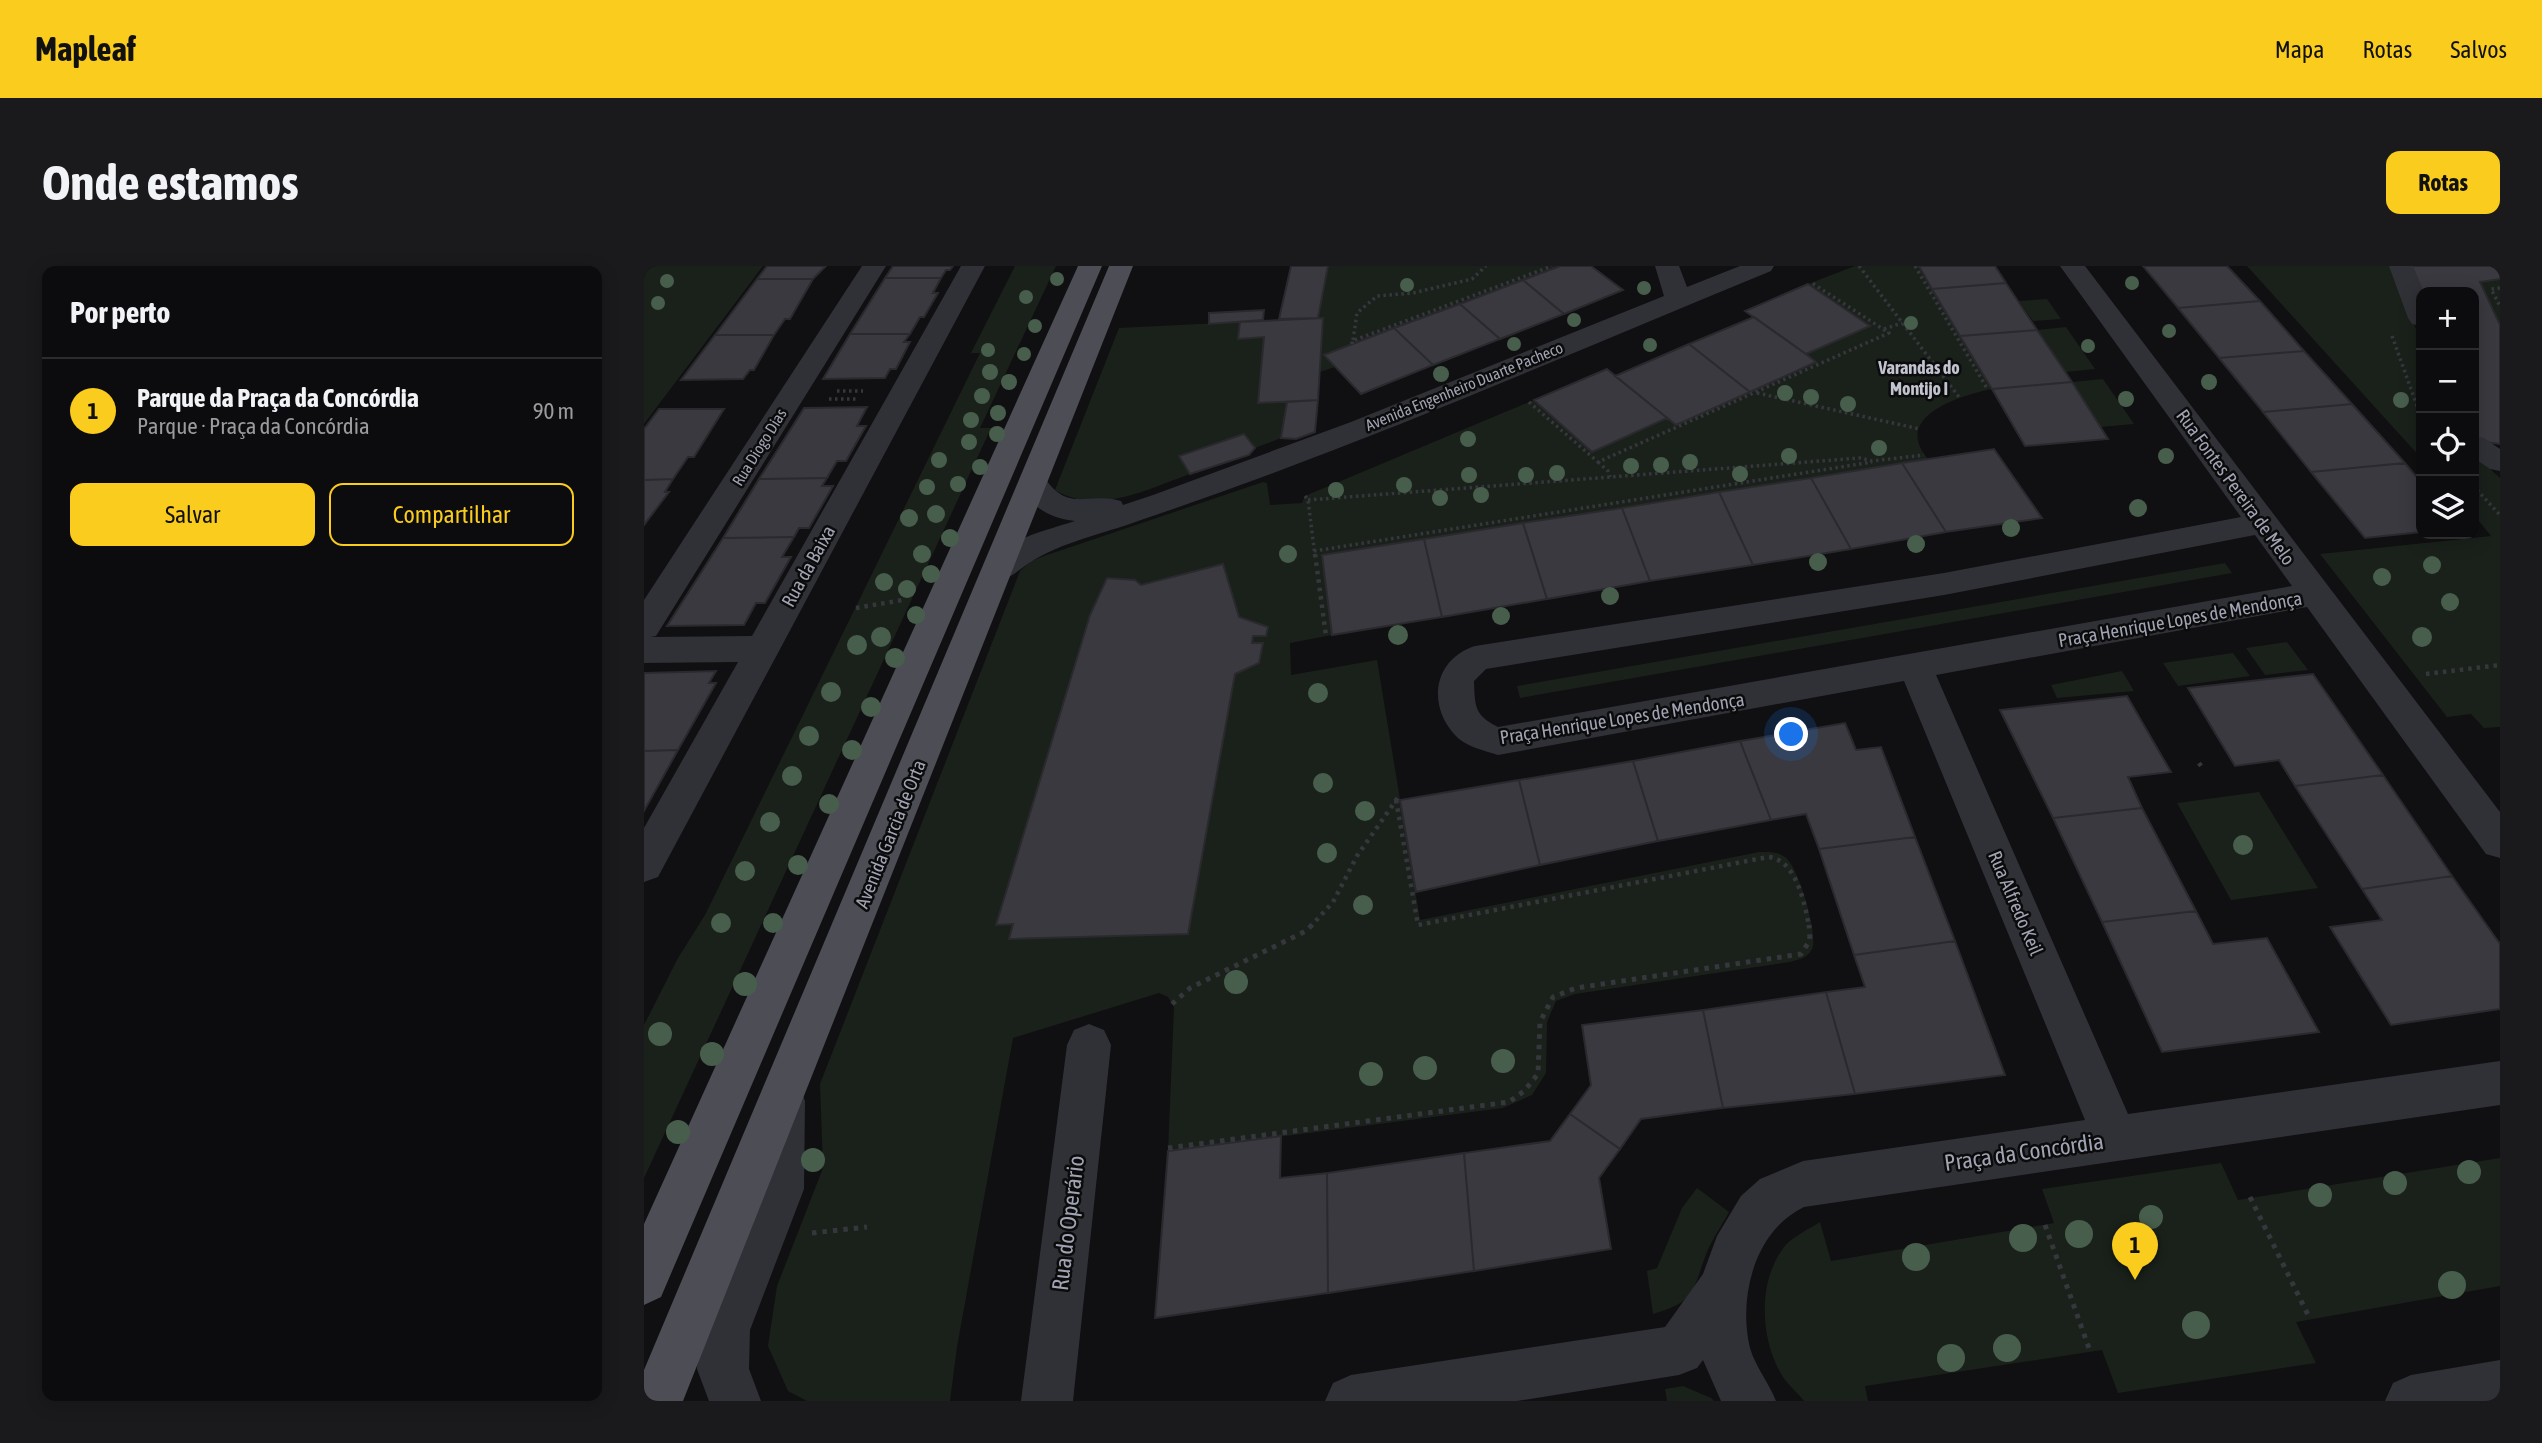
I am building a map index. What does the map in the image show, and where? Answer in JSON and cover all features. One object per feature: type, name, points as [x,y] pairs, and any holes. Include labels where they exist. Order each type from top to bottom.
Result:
[{"type":"main road","points":[[644,1280],[1090,266]]},
{"type":"main road","name":"Avenida Garcia de Orta","points":[[657,1401],[999,570],[1121,266]]},
{"type":"street","name":"Rua Diogo Dias","points":[[644,627],[874,266]]},
{"type":"street","name":"Rua da Baixa","points":[[644,865],[973,266]]},
{"type":"street","points":[[1667,266],[1678,300]]},
{"type":"street","name":"Avenida Engenheiro Duarte Pacheco","points":[[999,570],[1018,555],[1041,543],[1164,502],[1361,428],[1762,266]]},
{"type":"street","name":"Rua Fontes Pereira de Melo","points":[[2072,266],[2500,842]]},
{"type":"street","points":[[2401,266],[2416,305]]},
{"type":"street","points":[[2479,447],[2500,462]]},
{"type":"street","name":"Avenida Engenheiro Duarte Pacheco","points":[[1033,484],[1040,498],[1054,508],[1073,510],[1164,502]]},
{"type":"street","name":"Praça Henrique Lopes de Mendonça","points":[[2263,523],[1944,584],[1475,659],[1456,677],[1457,710],[1474,734],[1498,741],[2315,594]]},
{"type":"street","points":[[644,650],[763,649]]},
{"type":"street","name":"Rua Alfredo Keil","points":[[1915,667],[2115,1138]]},
{"type":"street","name":"Rua do Operário","points":[[1046,1401],[1089,1045]]},
{"type":"street","name":"Praça da Concórdia","points":[[1750,1401],[1730,1366],[1723,1328],[1724,1286],[1735,1248],[1753,1220],[1774,1198],[1803,1184],[2500,1083]]},
{"type":"street","points":[[735,1401],[723,1368],[725,1330],[780,1189],[783,1093]]},
{"type":"street","points":[[1351,1401],[1679,1350],[1724,1286]]},
{"type":"street","points":[[1679,1350],[1744,1401]]},
{"type":"street","points":[[2411,1401],[2500,1386]]},
{"type":"path","points":[[1486,266],[1472,279],[1413,293],[1377,296],[1357,313],[1352,343],[1552,266]]},
{"type":"path","points":[[1859,266],[1959,397]]},
{"type":"path","points":[[1915,266],[1988,390]]},
{"type":"path","points":[[1598,462],[1889,334],[1812,283]]},
{"type":"path","points":[[2500,288],[2491,289],[2500,306]]},
{"type":"path","points":[[1884,330],[1902,323]]},
{"type":"path","points":[[2389,329],[2420,413]]},
{"type":"path","points":[[828,391],[867,391],[862,398],[823,399],[828,391]]},
{"type":"path","points":[[1756,392],[1920,429]]},
{"type":"path","points":[[1529,402],[1608,471],[1610,477]]},
{"type":"path","points":[[1314,551],[1864,465],[1872,461],[1924,455]]},
{"type":"path","points":[[1326,636],[1307,498],[1860,458],[1872,461]]},
{"type":"path","points":[[2479,492],[2500,515]]},
{"type":"path","points":[[856,608],[912,598]]},
{"type":"path","points":[[2414,676],[2500,665]]},
{"type":"path","points":[[2199,763],[2203,769]]},
{"type":"path","points":[[1168,1148],[1508,1102],[1527,1090],[1541,1072],[1540,1020],[1553,997],[1576,988],[1801,954],[1810,942],[1810,930],[1792,870],[1783,860],[1773,856],[1418,925],[1398,798],[1357,856],[1333,902],[1306,931],[1190,988],[1172,1004]]},
{"type":"path","points":[[2250,1197],[2310,1319]]},
{"type":"path","points":[[2045,1225],[2090,1351]]},
{"type":"path","points":[[808,1234],[867,1227]]},
{"type":"shaded area","points":[[644,266],[763,266],[644,424]]},
{"type":"shaded area","points":[[1015,266],[1056,266],[980,428],[991,428],[644,1178],[644,1025],[678,958],[705,915],[980,353],[971,353]]},
{"type":"shaded area","points":[[1328,266],[1560,266],[1324,355],[1335,367],[1320,372],[1323,319],[1318,318]]},
{"type":"shaded area","points":[[1855,266],[1919,266],[1992,389],[1949,402],[1924,420],[1918,431],[1919,444],[1928,459],[1322,555],[1332,635],[1290,643],[1291,675],[1377,660],[1420,920],[1759,852],[1772,852],[1785,857],[1801,886],[1813,930],[1812,949],[1808,955],[1790,962],[1575,994],[1556,1001],[1547,1022],[1546,1073],[1532,1095],[1503,1108],[1168,1151],[1174,1007],[1168,997],[1159,993],[1013,1038],[957,1347],[950,1401],[807,1401],[788,1391],[768,1346],[777,1286],[823,1168],[820,1084],[1020,571],[1031,561],[1044,556],[1263,482],[1267,483],[1270,505],[1302,503],[1305,496],[1534,400],[1592,452],[1667,418],[1676,425],[1815,362],[1806,354],[1869,326],[1808,284]],"holes":[[[1223,564],[1239,617],[1268,627],[1266,636],[1253,636],[1252,643],[1259,663],[1235,674],[1188,934],[1010,939],[1013,924],[997,924],[1090,615],[1107,578],[1135,580],[1141,585]]]},
{"type":"shaded area","points":[[2247,266],[2392,266],[2416,329],[2416,452]]},
{"type":"shaded area","points":[[2500,279],[2500,325],[2480,282]]},
{"type":"shaded area","points":[[2047,299],[2061,319],[2033,321],[2019,301]]},
{"type":"shaded area","points":[[1240,322],[1238,339],[1264,337],[1258,403],[1287,402],[1281,438],[1255,448],[1243,434],[1179,455],[1190,474],[1140,493],[1088,501],[1055,490],[1119,328]]},
{"type":"shaded area","points":[[2066,327],[2095,369],[2066,372],[2037,330]]},
{"type":"shaded area","points":[[2103,379],[2134,424],[2101,427],[2072,382]]},
{"type":"shaded area","points":[[2479,459],[2500,478],[2500,727],[2484,728],[2471,714],[2447,717],[2320,554],[2491,536],[2479,521]]},
{"type":"shaded area","points":[[2225,563],[2232,573],[1520,698],[1517,686]]},
{"type":"shaded area","points":[[2287,642],[2308,670],[2265,675],[2246,648]]},
{"type":"shaded area","points":[[2233,653],[2250,676],[2178,686],[2163,663]]},
{"type":"shaded area","points":[[2122,671],[2134,691],[2057,698],[2051,685]]},
{"type":"shaded area","points":[[2259,792],[2318,888],[2231,900],[2177,803]]},
{"type":"shaded area","points":[[2500,1158],[2500,1286],[2296,1322],[2316,1363],[2118,1393],[2102,1350],[1865,1386],[1868,1401],[1804,1401],[1783,1377],[1770,1346],[1766,1329],[1766,1294],[1775,1261],[1787,1243],[1820,1222],[1831,1261],[2054,1223],[2042,1189],[2221,1163],[2238,1200]]},
{"type":"shaded area","points":[[1697,1188],[1729,1212],[1709,1247],[1695,1285],[1686,1299],[1653,1314],[1647,1271],[1657,1268],[1682,1208]]},
{"type":"shaded area","points":[[1683,1386],[1714,1401],[1667,1401],[1665,1389]]},
{"type":"building","points":[[767,266],[826,266],[813,279],[757,279]]},
{"type":"building","points":[[893,266],[953,266],[946,270],[941,278],[885,278]]},
{"type":"building","points":[[1291,266],[1328,266],[1318,318],[1279,319]]},
{"type":"building","points":[[1560,266],[1591,266],[1623,290],[1564,314],[1523,280]]},
{"type":"building","points":[[1919,266],[1995,266],[2006,283],[1932,289]]},
{"type":"building","points":[[2143,266],[2227,266],[2260,301],[2178,308]]},
{"type":"building","points":[[2409,266],[2500,266],[2500,279],[2480,282],[2500,325],[2500,444],[2479,441],[2479,287],[2417,287]]},
{"type":"building","points":[[885,278],[941,278],[933,293],[938,293],[910,334],[850,334]]},
{"type":"building","points":[[757,279],[813,279],[790,319],[785,319],[774,335],[715,335]]},
{"type":"building","points":[[1523,280],[1564,314],[1500,339],[1460,304]]},
{"type":"building","points":[[2006,283],[2037,330],[1960,336],[1932,289]]},
{"type":"building","points":[[1808,284],[1870,326],[1806,354],[1745,311]]},
{"type":"building","points":[[2260,301],[2304,351],[2219,358],[2178,308]]},
{"type":"building","points":[[1460,304],[1500,339],[1433,365],[1394,328]]},
{"type":"building","points":[[1264,310],[1263,320],[1209,324],[1209,313]]},
{"type":"building","points":[[1754,317],[1816,362],[1750,392],[1689,344]]},
{"type":"building","points":[[1323,318],[1318,400],[1258,403],[1264,337],[1238,339],[1240,322]]},
{"type":"building","points":[[1394,328],[1433,365],[1361,394],[1324,355]]},
{"type":"building","points":[[2037,330],[2072,382],[1992,389],[1960,336]]},
{"type":"building","points":[[850,334],[910,334],[904,342],[910,342],[896,369],[890,369],[885,378],[823,379]]},
{"type":"building","points":[[715,335],[774,335],[754,370],[750,370],[743,379],[681,380]]},
{"type":"building","points":[[1689,344],[1750,392],[1676,425],[1615,376]]},
{"type":"building","points":[[2304,351],[2352,404],[2263,412],[2219,358]]},
{"type":"building","points":[[1607,369],[1667,418],[1592,452],[1534,400]]},
{"type":"building","points":[[2072,382],[2108,439],[2025,446],[1992,389]]},
{"type":"building","points":[[1318,400],[1315,432],[1296,439],[1281,438],[1287,402]]},
{"type":"building","points":[[2352,404],[2405,463],[2311,472],[2263,412]]},
{"type":"building","points":[[867,407],[857,426],[866,426],[846,461],[837,461],[827,478],[759,479],[804,408]]},
{"type":"building","points":[[659,409],[724,409],[694,457],[688,457],[673,479],[644,480],[644,429]]},
{"type":"building","points":[[1244,434],[1255,448],[1249,455],[1190,474],[1179,456]]},
{"type":"building","points":[[1994,449],[2042,518],[1946,532],[1902,463]]},
{"type":"building","points":[[1902,463],[1946,532],[1851,549],[1811,478]]},
{"type":"building","points":[[2405,463],[2416,476],[2416,533],[2365,538],[2311,472]]},
{"type":"building","points":[[827,478],[822,486],[833,486],[809,528],[799,528],[794,537],[723,538],[759,479]]},
{"type":"building","points":[[1811,478],[1851,549],[1753,565],[1719,492]]},
{"type":"building","points":[[673,479],[665,492],[669,492],[644,525],[644,480]]},
{"type":"building","points":[[1719,492],[1753,565],[1650,581],[1622,508]]},
{"type":"building","points":[[1622,508],[1650,581],[1547,599],[1523,523]]},
{"type":"building","points":[[1523,523],[1547,599],[1442,617],[1424,539]]},
{"type":"building","points":[[794,537],[782,557],[791,557],[765,603],[756,603],[744,625],[667,626],[723,538]]},
{"type":"building","points":[[1424,539],[1442,617],[1332,635],[1322,555]]},
{"type":"building","points":[[1223,564],[1239,617],[1268,627],[1266,636],[1253,636],[1252,643],[1263,643],[1259,663],[1235,674],[1188,934],[1009,939],[1013,924],[996,925],[1090,615],[1107,578],[1135,580],[1141,585]]},
{"type":"building","points":[[716,671],[709,683],[716,683],[678,750],[644,751],[644,673]]},
{"type":"building","points":[[2313,674],[2383,775],[2295,786],[2279,760],[2235,766],[2188,688]]},
{"type":"building","points":[[2127,696],[2171,772],[2128,777],[2142,808],[2053,818],[2000,710]]},
{"type":"building","points":[[1845,723],[1856,750],[1881,747],[1915,837],[1819,849],[1806,814],[1771,820],[1740,741]]},
{"type":"building","points":[[1740,741],[1771,820],[1658,841],[1633,761]]},
{"type":"building","points":[[678,750],[644,811],[644,751]]},
{"type":"building","points":[[1633,761],[1658,841],[1540,865],[1519,780]]},
{"type":"building","points":[[2383,775],[2452,876],[2362,889],[2295,786]]},
{"type":"building","points":[[1519,780],[1540,865],[1416,892],[1400,800]]},
{"type":"building","points":[[2142,808],[2196,911],[2102,922],[2053,818]]},
{"type":"building","points":[[1915,837],[1955,941],[1854,955],[1819,849]]},
{"type":"building","points":[[2452,876],[2500,944],[2500,1009],[2391,1025],[2330,927],[2382,920],[2362,889]]},
{"type":"building","points":[[2196,911],[2213,944],[2267,938],[2319,1032],[2162,1052],[2102,922]]},
{"type":"building","points":[[1955,941],[2005,1075],[1855,1094],[1826,992],[1865,987],[1854,955]]},
{"type":"building","points":[[1826,992],[1855,1094],[1723,1108],[1703,1010]]},
{"type":"building","points":[[1703,1010],[1723,1108],[1641,1119],[1620,1149],[1570,1114],[1591,1085],[1582,1025]]},
{"type":"building","points":[[1570,1114],[1620,1149],[1599,1178],[1611,1249],[1474,1271],[1464,1153],[1550,1141]]},
{"type":"building","points":[[1281,1136],[1280,1178],[1327,1173],[1328,1293],[1155,1318],[1168,1151]]},
{"type":"building","points":[[1464,1153],[1474,1271],[1328,1293],[1327,1173]]},
{"type":"place","name":"Parque da Praça da Concórdia","points":[[2135,1280]]},
{"type":"district","name":"Varandas do Montijo I","points":[[1919,377]]}]
